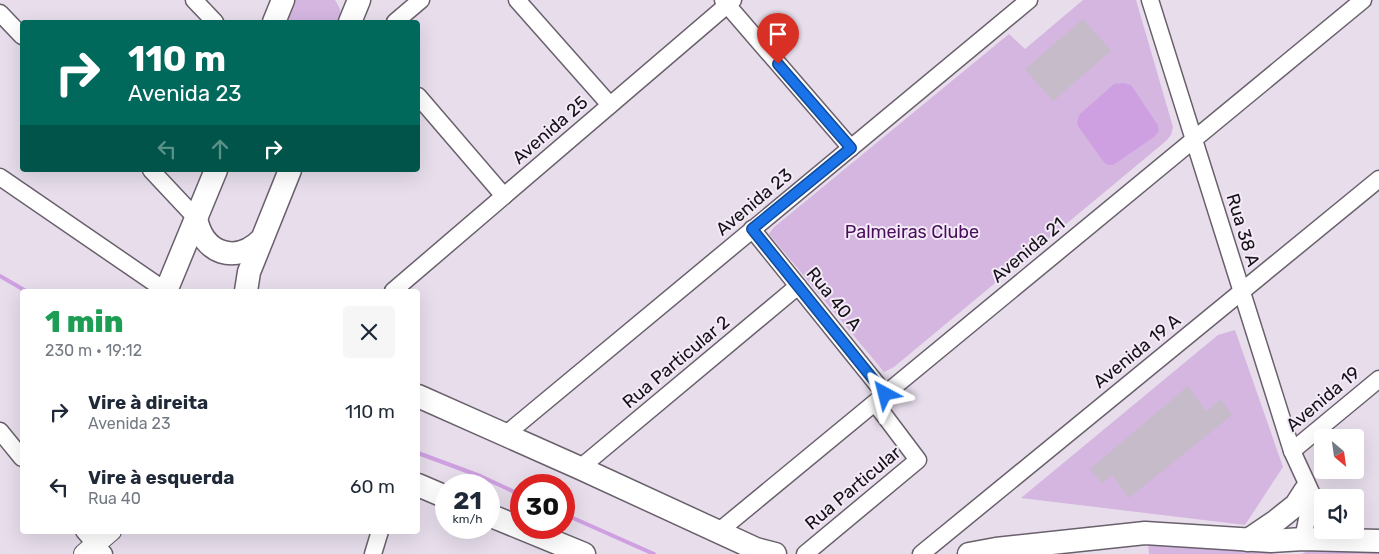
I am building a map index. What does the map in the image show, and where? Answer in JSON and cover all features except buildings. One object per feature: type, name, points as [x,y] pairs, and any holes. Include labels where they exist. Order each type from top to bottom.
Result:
[{"type":"main road","points":[[275,20],[283,0]]},
{"type":"main road","points":[[350,16],[359,0]]},
{"type":"main road","points":[[167,289],[215,172]]},
{"type":"main road","points":[[246,289],[249,272],[289,172]]},
{"type":"main road","points":[[196,218],[203,239],[222,252],[233,254],[244,252],[254,247],[262,239]]},
{"type":"main road","points":[[420,397],[756,549],[775,554]]},
{"type":"main road","points":[[1248,540],[1296,505],[1303,481]]},
{"type":"main road","points":[[420,486],[435,492]]},
{"type":"main road","points":[[500,520],[584,554]]},
{"type":"main road","points":[[969,554],[1145,533],[1271,541],[1296,547],[1322,539]]},
{"type":"main road","points":[[1364,539],[1379,541]]},
{"type":"street","points":[[194,0],[213,20]]},
{"type":"street","points":[[397,20],[421,0]]},
{"type":"street","points":[[517,0],[610,105]]},
{"type":"street","name":"Avenida 23","points":[[506,435],[1029,0]]},
{"type":"street","name":"Rua 38 A","points":[[1150,0],[1292,451],[1303,481],[1314,501]]},
{"type":"street","name":"Avenida 21","points":[[718,532],[1362,0]]},
{"type":"street","points":[[728,2],[851,148]]},
{"type":"street","name":"Avenida 25","points":[[395,289],[728,2]]},
{"type":"street","points":[[0,13],[20,34]]},
{"type":"street","points":[[420,98],[504,196]]},
{"type":"street","points":[[153,172],[196,218]]},
{"type":"street","points":[[0,177],[163,289]]},
{"type":"street","name":"Avenida 19 A","points":[[921,554],[1379,179]]},
{"type":"street","name":"Rua 40 A","points":[[752,229],[798,286],[880,399]]},
{"type":"street","name":"Rua Particular 2","points":[[580,468],[798,286]]},
{"type":"street","name":"Avenida 19","points":[[1292,451],[1379,379]]},
{"type":"street","name":"Rua Particular","points":[[805,554],[918,460],[880,399]]},
{"type":"street","points":[[0,431],[20,456]]},
{"type":"street","name":"Rua 38 A","points":[[1296,547],[1308,514],[1303,481]]},
{"type":"street","points":[[92,546],[107,534]]},
{"type":"street","points":[[378,553],[380,534]]},
{"type":"green space","points":[[291,0],[335,0],[340,9],[341,20],[282,20]]},
{"type":"green space","name":"Palmeiras Clube","points":[[1083,0],[1136,0],[1173,127],[1171,135],[894,367],[884,372],[769,234],[773,228],[1009,34],[1025,49]]},
{"type":"green space","points":[[1235,330],[1283,467],[1245,525],[1021,498],[1218,335]]},
{"type":"green space","points":[[1148,541],[1278,547],[1272,554],[1149,554]]},
{"type":"green space","points":[[1311,549],[1379,551],[1379,554],[1302,554]]},
{"type":"shaded area","points":[[1123,83],[1131,85],[1157,124],[1159,131],[1154,137],[1113,165],[1109,165],[1103,161],[1077,123],[1079,115],[1114,84]]},
{"type":"waterway","points":[[0,276],[23,289]]},
{"type":"waterway","points":[[420,454],[480,476],[510,490]]},
{"type":"waterway","points":[[575,519],[654,554]]},
{"type":"route","points":[[778,64],[851,148],[752,229],[885,394]]}]
